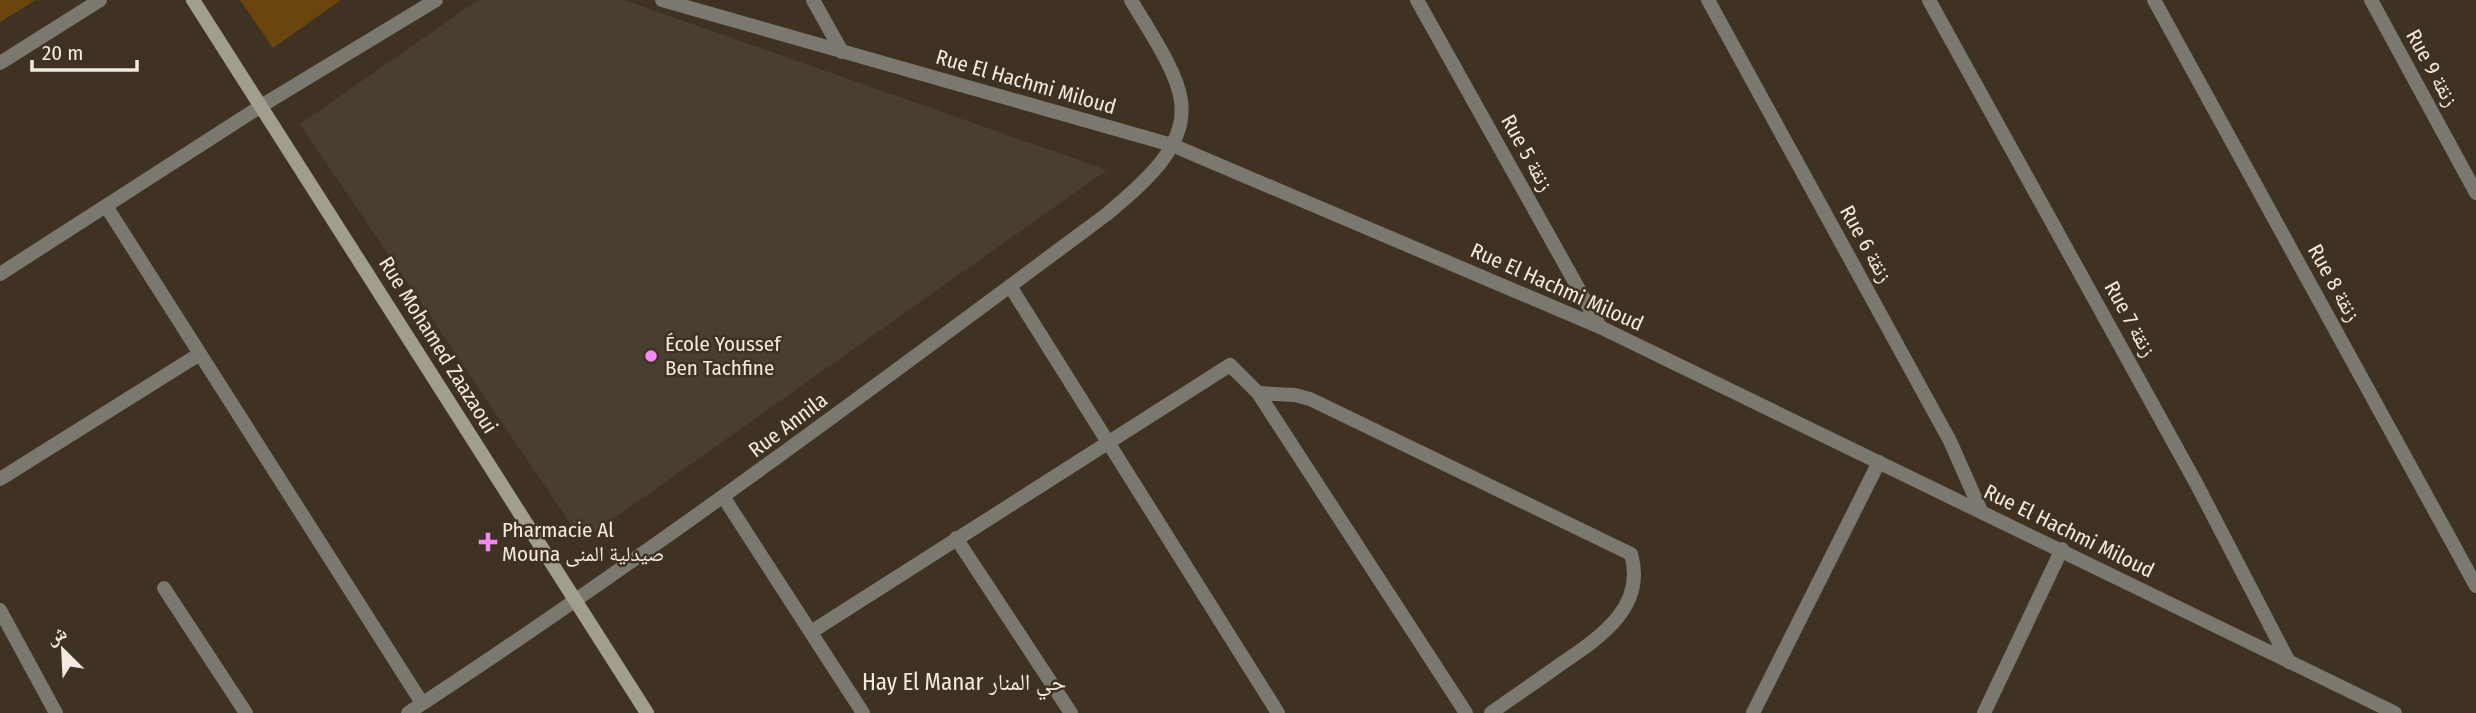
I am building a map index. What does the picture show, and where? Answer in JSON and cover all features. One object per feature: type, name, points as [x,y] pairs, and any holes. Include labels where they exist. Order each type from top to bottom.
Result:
[{"type":"main road","name":"Rue Mohamed Zaazaoui","points":[[193,0],[647,713]]},
{"type":"street","points":[[0,63],[100,0]]},
{"type":"street","points":[[0,274],[261,106],[436,0]]},
{"type":"street","name":"Rue El Hachmi Miloud","points":[[662,0],[1172,145],[1600,327],[2395,713]]},
{"type":"street","points":[[813,0],[842,52]]},
{"type":"street","points":[[1131,0],[1172,75],[1181,100],[1182,117],[1172,145]]},
{"type":"street","name":"Rue 5 زنقة","points":[[1417,0],[1600,327]]},
{"type":"street","name":"Rue 6 زنقة","points":[[1708,0],[1950,441],[1981,511]]},
{"type":"street","name":"Rue 7 زنقة","points":[[1929,0],[2196,483],[2289,662]]},
{"type":"street","name":"Rue 8 زنقة","points":[[2154,0],[2476,586]]},
{"type":"street","name":"Rue 9 زنقة","points":[[2371,0],[2476,193]]},
{"type":"street","name":"Rue Annila","points":[[408,713],[577,602],[724,498],[1107,215],[1147,179],[1172,145]]},
{"type":"street","points":[[106,206],[198,355],[422,703]]},
{"type":"street","points":[[1010,286],[1278,713]]},
{"type":"street","points":[[0,479],[198,355]]},
{"type":"street","points":[[811,632],[1230,365],[1258,393],[1466,713]]},
{"type":"street","points":[[1258,393],[1284,393],[1310,399],[1631,554],[1636,575],[1634,588],[1613,625],[1597,640],[1491,713]]},
{"type":"street","points":[[1753,713],[1879,462]]},
{"type":"street","points":[[724,498],[863,713]]},
{"type":"street","points":[[956,538],[1072,713]]},
{"type":"street","points":[[1984,713],[2062,549]]},
{"type":"street","points":[[164,588],[246,713]]},
{"type":"street","points":[[0,610],[56,713]]},
{"type":"shaded area","name":"École Youssef Ben Tachfine","points":[[478,0],[624,0],[1107,170],[582,541],[300,124]]},
{"type":"building","points":[[0,0],[36,0],[0,22]]},
{"type":"building","points":[[240,0],[341,0],[273,48]]},
{"type":"place","name":"École Youssef Ben Tachfine","points":[[651,356]]},
{"type":"place","name":"Pharmacie Al Mouna صيدلية المنى","points":[[488,542]]},
{"type":"district","name":"Hay El Manar حي المنار","points":[[964,682]]}]
